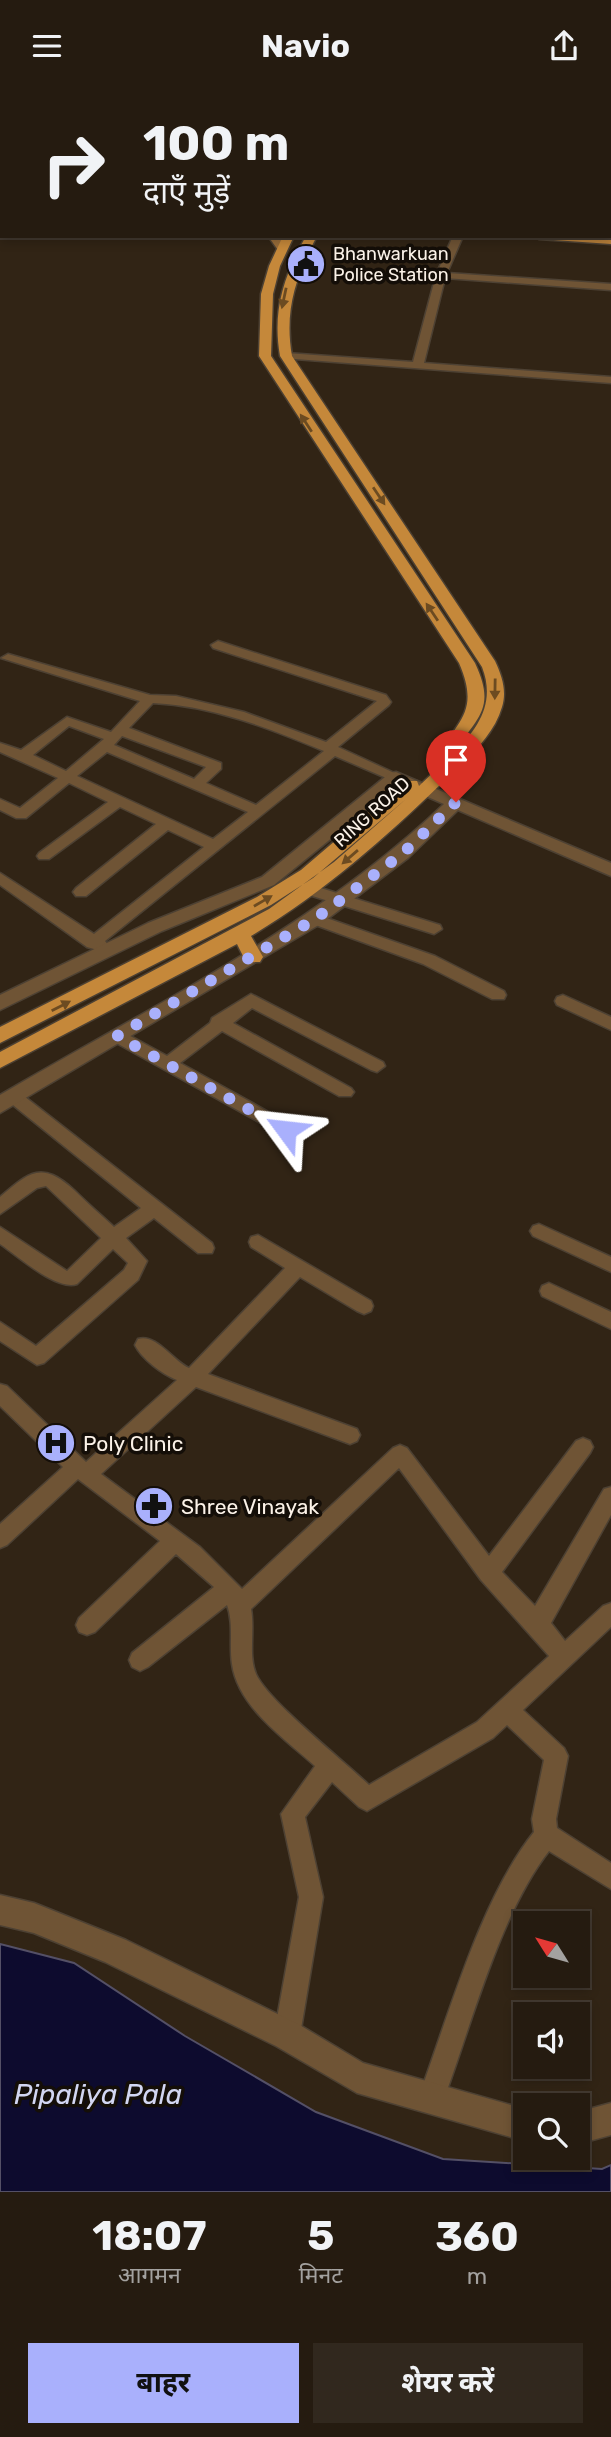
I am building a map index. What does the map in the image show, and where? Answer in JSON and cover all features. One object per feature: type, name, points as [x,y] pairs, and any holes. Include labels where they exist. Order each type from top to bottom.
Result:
[{"type":"highway","name":"RING ROAD","points":[[0,1061],[240,932],[311,890],[411,783],[469,746],[491,716],[497,696],[495,677],[286,356],[280,316],[287,283],[313,239]]},
{"type":"highway","name":"RING ROAD","points":[[0,1036],[264,901],[307,874],[446,754],[477,707],[477,685],[467,663],[265,356],[263,312],[266,285],[281,240]]},
{"type":"highway","points":[[240,932],[253,957]]},
{"type":"street","points":[[418,365],[442,275],[457,238]]},
{"type":"street","points":[[442,275],[611,287]]},
{"type":"street","points":[[286,356],[611,380]]},
{"type":"street","points":[[100,946],[213,845],[332,749],[384,702],[218,645]]},
{"type":"street","points":[[3,660],[149,699],[172,697],[215,708],[332,749],[611,870]]},
{"type":"street","points":[[0,804],[21,815],[113,738],[149,699]]},
{"type":"street","points":[[23,756],[67,721],[113,738],[216,766],[197,784]]},
{"type":"street","points":[[113,738],[197,784],[256,810]]},
{"type":"street","points":[[0,747],[70,776],[213,845]]},
{"type":"street","points":[[0,1003],[100,946],[268,881],[411,783]]},
{"type":"street","points":[[44,856],[120,800]]},
{"type":"street","points":[[205,1248],[7,1101],[315,919],[402,854],[456,802]]},
{"type":"street","points":[[81,892],[168,822]]},
{"type":"street","points":[[2,882],[100,946]]},
{"type":"street","points":[[311,890],[433,929]]},
{"type":"street","points":[[315,919],[429,960],[498,995]]},
{"type":"street","points":[[169,1063],[218,1022],[246,1002],[255,1001],[377,1066]]},
{"type":"street","points":[[563,1001],[611,1024]]},
{"type":"street","points":[[218,1022],[345,1092]]},
{"type":"street","points":[[117,1036],[286,1130]]},
{"type":"street","points":[[0,1207],[35,1180],[51,1180],[138,1261],[138,1267],[37,1357],[0,1330]]},
{"type":"street","points":[[0,1234],[63,1278],[69,1279],[113,1238],[154,1208]]},
{"type":"street","points":[[539,1231],[611,1265]]},
{"type":"street","points":[[258,1242],[364,1306]]},
{"type":"street","points":[[0,1538],[194,1376],[298,1267]]},
{"type":"street","points":[[549,1291],[611,1321]]},
{"type":"street","points":[[145,1345],[173,1370],[350,1434]]},
{"type":"street","points":[[0,1392],[46,1440],[201,1559],[235,1596],[245,1676],[257,1692],[367,1799],[485,1730],[611,1613]]},
{"type":"street","points":[[489,1573],[583,1447]]},
{"type":"street","points":[[140,1660],[235,1596],[400,1454],[489,1573],[539,1625],[564,1657]]},
{"type":"street","points":[[539,1625],[542,1614],[611,1496]]},
{"type":"street","points":[[87,1625],[175,1541]]},
{"type":"street","points":[[432,2096],[496,1922],[528,1859],[546,1835],[544,1819],[556,1756],[508,1711]]},
{"type":"street","points":[[286,2035],[311,1897],[293,1814],[331,1765]]},
{"type":"street","points":[[546,1835],[611,1877]]},
{"type":"street","points":[[0,1910],[34,1918],[115,1951],[286,2035],[357,2077],[432,2096],[487,2117],[513,2122]]},
{"type":"street","points":[[590,2125],[611,2119]]},
{"type":"water","name":"Pipaliya Pala","points":[[0,1944],[74,1963],[185,2036],[316,2112],[443,2159],[513,2163],[513,2170],[590,2170],[611,2165],[611,2192],[0,2192]]},
{"type":"place","name":"Bhanwarkuan Police Station","points":[[306,264]]},
{"type":"place","name":"Poly Clinic","points":[[56,1443]]},
{"type":"place","name":"Shree Vinayak","points":[[154,1506]]},
{"type":"route","points":[[286,1130],[117,1036],[315,919],[402,854],[456,802]]}]
